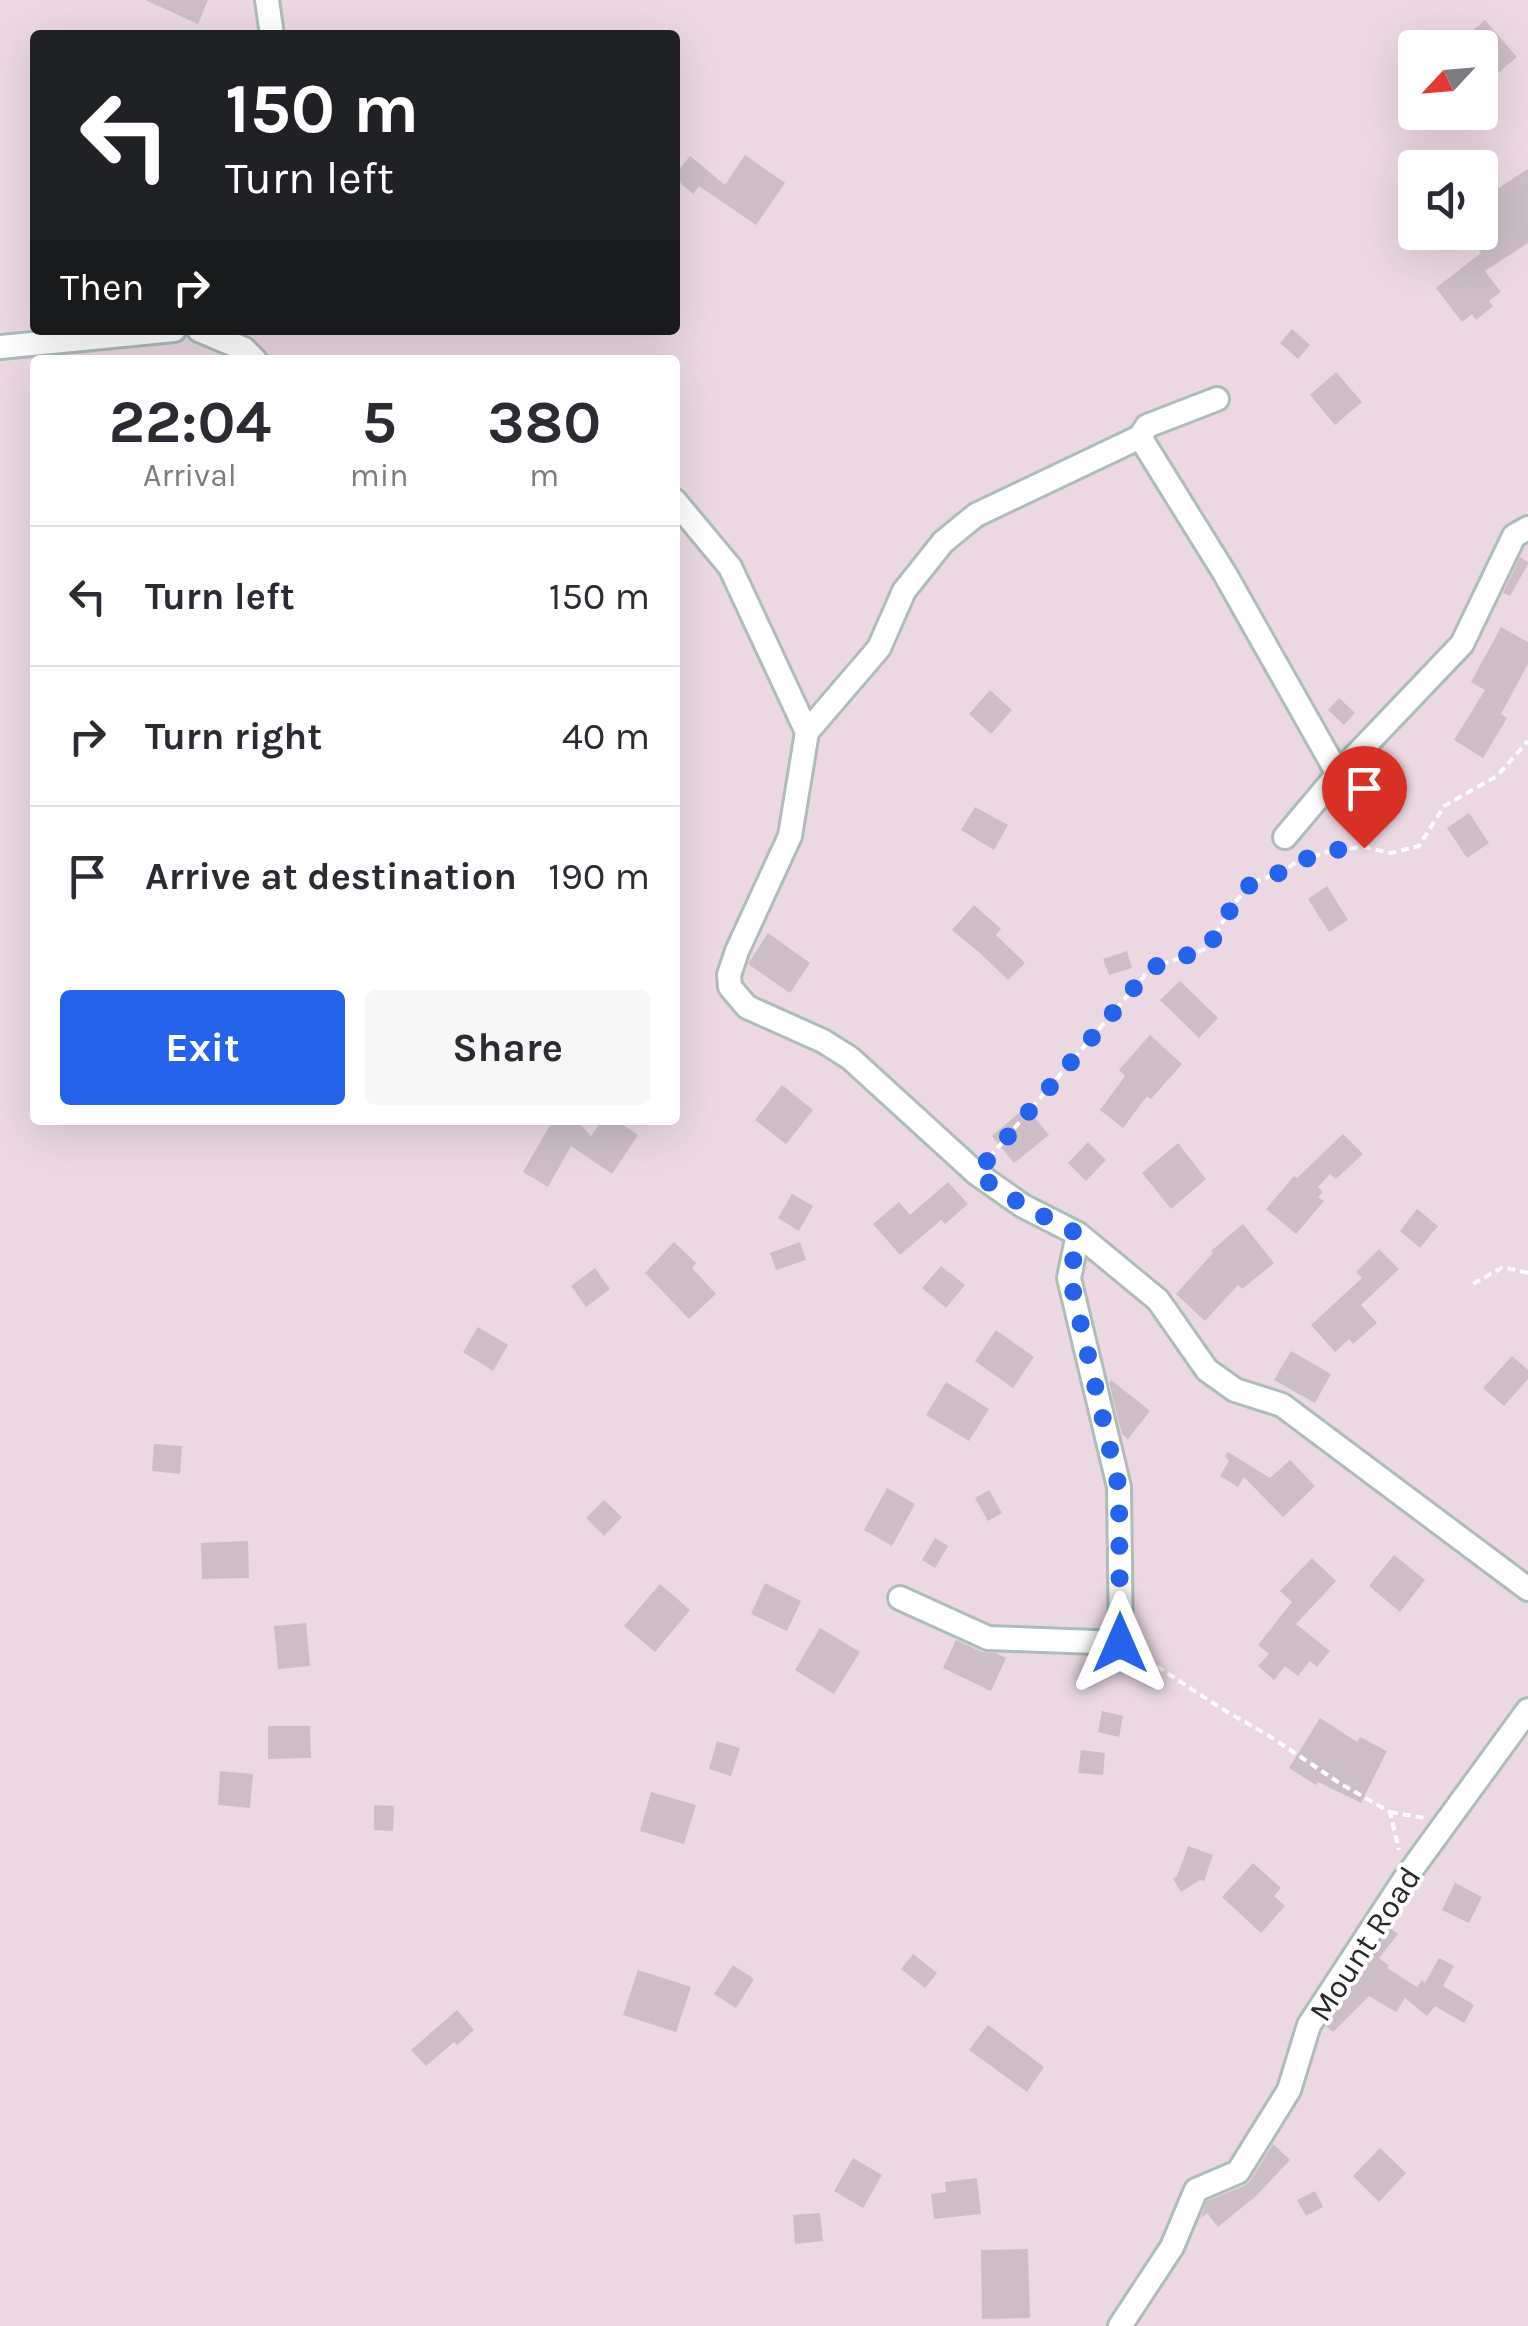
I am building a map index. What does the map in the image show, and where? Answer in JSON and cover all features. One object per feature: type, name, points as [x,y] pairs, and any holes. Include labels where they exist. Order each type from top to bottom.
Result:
[{"type":"street","points":[[267,0],[271,30]]},
{"type":"street","points":[[0,347],[123,335]]},
{"type":"street","points":[[211,335],[250,355]]},
{"type":"street","points":[[1216,400],[1147,426],[1140,437],[976,515],[943,542],[904,591],[880,648],[807,732],[790,836],[736,950],[730,987],[748,1007],[823,1041],[850,1058],[976,1174],[1024,1206],[1078,1234],[1158,1300],[1207,1370],[1236,1390],[1282,1405],[1528,1589]]},
{"type":"street","points":[[1140,437],[1225,574],[1338,774]]},
{"type":"street","points":[[680,507],[730,567],[807,732]]},
{"type":"street","points":[[1285,837],[1338,774],[1462,644],[1514,536],[1528,528]]},
{"type":"street","points":[[900,1598],[988,1638],[1120,1643],[1119,1488],[1070,1278],[1078,1234]]},
{"type":"street","name":"Mount Road","points":[[1120,2326],[1172,2247],[1196,2190],[1238,2172],[1289,2090],[1310,2025],[1404,1880],[1528,1710]]},
{"type":"path","points":[[976,1174],[1151,968],[1208,948],[1252,882],[1334,850],[1364,848],[1391,853],[1419,846],[1444,806],[1497,776],[1528,740]]},
{"type":"path","points":[[1473,1284],[1503,1267],[1528,1273]]},
{"type":"path","points":[[1120,1643],[1390,1812],[1447,1822]]},
{"type":"path","points":[[1390,1812],[1404,1880]]},
{"type":"building","points":[[145,0],[208,0],[198,24]]},
{"type":"building","points":[[1485,20],[1494,30],[1473,30]]},
{"type":"building","points":[[1498,35],[1517,57],[1498,73]]},
{"type":"building","points":[[745,155],[785,183],[756,225],[699,186],[693,194],[680,182],[680,168],[690,156],[725,185]]},
{"type":"building","points":[[1528,169],[1528,243],[1485,271],[1501,292],[1489,301],[1493,306],[1476,320],[1472,314],[1462,322],[1436,288],[1481,253],[1479,250],[1498,250],[1498,188]]},
{"type":"building","points":[[1292,329],[1310,345],[1298,359],[1280,343]]},
{"type":"building","points":[[1336,372],[1362,402],[1335,425],[1310,395]]},
{"type":"building","points":[[1520,557],[1528,564],[1510,596],[1503,593]]},
{"type":"building","points":[[1501,627],[1528,642],[1528,664],[1501,714],[1507,718],[1483,758],[1454,740],[1485,690],[1471,682]]},
{"type":"building","points":[[990,690],[1012,710],[991,734],[969,714]]},
{"type":"building","points":[[1339,698],[1355,713],[1344,725],[1328,710]]},
{"type":"building","points":[[975,807],[1008,825],[994,850],[961,830]]},
{"type":"building","points":[[1469,813],[1489,843],[1467,858],[1447,828]]},
{"type":"building","points":[[1327,886],[1348,920],[1329,932],[1308,899]]},
{"type":"building","points":[[974,905],[1001,929],[996,935],[1025,963],[1008,980],[952,930]]},
{"type":"building","points":[[768,933],[810,963],[790,993],[748,964]]},
{"type":"building","points":[[1127,951],[1132,968],[1109,975],[1103,959]]},
{"type":"building","points":[[1180,981],[1218,1018],[1199,1038],[1160,1000]]},
{"type":"building","points":[[1150,1035],[1182,1064],[1151,1099],[1147,1096],[1123,1128],[1100,1110],[1125,1076],[1119,1070]]},
{"type":"building","points":[[782,1085],[813,1110],[786,1144],[755,1120]]},
{"type":"building","points":[[1026,1107],[1049,1135],[1014,1163],[992,1136]]},
{"type":"building","points":[[550,1125],[581,1125],[591,1136],[599,1125],[623,1125],[638,1135],[612,1174],[571,1146],[548,1187],[523,1172]]},
{"type":"building","points":[[1343,1134],[1363,1154],[1336,1179],[1330,1174],[1318,1187],[1323,1192],[1318,1197],[1324,1201],[1296,1234],[1266,1209],[1294,1176],[1297,1178]]},
{"type":"building","points":[[1088,1142],[1106,1160],[1086,1181],[1068,1163]]},
{"type":"building","points":[[1178,1143],[1206,1179],[1171,1209],[1142,1173]]},
{"type":"building","points":[[948,1182],[968,1204],[945,1224],[941,1220],[900,1255],[873,1224],[899,1202],[910,1215]]},
{"type":"building","points":[[792,1194],[813,1206],[799,1231],[778,1218]]},
{"type":"building","points":[[1417,1209],[1438,1226],[1420,1248],[1400,1231]]},
{"type":"building","points":[[1243,1224],[1274,1263],[1242,1289],[1238,1285],[1205,1321],[1176,1294],[1211,1251]]},
{"type":"building","points":[[674,1242],[696,1263],[692,1268],[716,1294],[689,1319],[645,1273]]},
{"type":"building","points":[[800,1242],[806,1260],[776,1270],[770,1253]]},
{"type":"building","points":[[1379,1249],[1399,1269],[1361,1305],[1377,1323],[1353,1344],[1349,1339],[1335,1352],[1311,1325],[1362,1278],[1356,1272]]},
{"type":"building","points":[[941,1266],[965,1285],[946,1308],[922,1288]]},
{"type":"building","points":[[595,1268],[610,1289],[586,1307],[571,1286]]},
{"type":"building","points":[[478,1327],[508,1345],[493,1371],[463,1352]]},
{"type":"building","points":[[996,1330],[1034,1357],[1013,1388],[975,1361]]},
{"type":"building","points":[[1291,1351],[1331,1374],[1315,1403],[1274,1380]]},
{"type":"building","points":[[1512,1356],[1528,1370],[1528,1379],[1504,1406],[1483,1388]]},
{"type":"building","points":[[1111,1380],[1150,1411],[1128,1439],[1122,1434]]},
{"type":"building","points":[[946,1382],[989,1409],[969,1441],[926,1415]]},
{"type":"building","points":[[154,1444],[182,1446],[180,1474],[152,1471]]},
{"type":"building","points":[[1228,1452],[1270,1478],[1290,1460],[1315,1486],[1283,1517],[1244,1477],[1238,1487],[1220,1476],[1229,1461],[1225,1456]]},
{"type":"building","points":[[887,1488],[915,1504],[892,1546],[864,1530]]},
{"type":"building","points":[[989,1490],[1002,1513],[988,1521],[975,1498]]},
{"type":"building","points":[[604,1500],[622,1517],[604,1536],[586,1518]]},
{"type":"building","points":[[935,1538],[948,1546],[935,1568],[922,1560]]},
{"type":"building","points":[[248,1541],[249,1578],[202,1579],[201,1543]]},
{"type":"building","points":[[1394,1555],[1425,1580],[1400,1612],[1369,1586]]},
{"type":"building","points":[[1312,1558],[1336,1581],[1296,1624],[1330,1651],[1317,1667],[1310,1661],[1298,1676],[1285,1666],[1274,1680],[1258,1666],[1269,1654],[1258,1645],[1292,1602],[1280,1591]]},
{"type":"building","points":[[765,1583],[801,1601],[787,1631],[751,1614]]},
{"type":"building","points":[[660,1584],[690,1610],[655,1652],[624,1626]]},
{"type":"building","points":[[306,1623],[310,1666],[278,1669],[274,1626]]},
{"type":"building","points":[[820,1628],[860,1652],[834,1694],[795,1670]]},
{"type":"building","points":[[956,1640],[1006,1658],[991,1691],[943,1668]]},
{"type":"building","points":[[1102,1711],[1123,1716],[1119,1737],[1098,1732]]},
{"type":"building","points":[[1320,1718],[1357,1742],[1360,1737],[1387,1751],[1361,1803],[1318,1782],[1316,1785],[1289,1768]]},
{"type":"building","points":[[268,1726],[310,1726],[311,1758],[268,1759]]},
{"type":"building","points":[[717,1741],[740,1748],[731,1776],[709,1769]]},
{"type":"building","points":[[1081,1750],[1105,1753],[1103,1775],[1078,1773]]},
{"type":"building","points":[[220,1771],[253,1774],[250,1808],[218,1805]]},
{"type":"building","points":[[651,1792],[696,1805],[684,1844],[640,1831]]},
{"type":"building","points":[[374,1805],[394,1806],[393,1831],[374,1830]]},
{"type":"building","points":[[1188,1846],[1213,1855],[1204,1881],[1181,1892],[1173,1879]]},
{"type":"building","points":[[1253,1863],[1281,1888],[1274,1896],[1285,1906],[1261,1933],[1222,1897]]},
{"type":"building","points":[[1455,1883],[1482,1897],[1469,1923],[1442,1910]]},
{"type":"building","points":[[1390,1928],[1398,1934],[1379,1958],[1387,1968],[1417,1987],[1422,1980],[1425,1983],[1439,1958],[1454,1966],[1443,1986],[1474,2005],[1464,2023],[1435,2006],[1427,2016],[1405,1998],[1396,2012],[1369,1996],[1333,2032],[1326,2026]]},
{"type":"building","points":[[913,1954],[937,1973],[925,1988],[901,1969]]},
{"type":"building","points":[[733,1965],[754,1979],[736,2008],[714,1994]]},
{"type":"building","points":[[638,1970],[691,1987],[676,2032],[623,2015]]},
{"type":"building","points":[[457,2010],[474,2030],[426,2066],[411,2050]]},
{"type":"building","points":[[988,2025],[1044,2067],[1027,2092],[969,2050]]},
{"type":"building","points":[[1273,2144],[1290,2160],[1256,2196],[1218,2227],[1207,2213],[1200,2219],[1207,2201],[1250,2181]]},
{"type":"building","points":[[1380,2148],[1406,2173],[1379,2202],[1353,2176]]},
{"type":"building","points":[[853,2158],[882,2175],[863,2208],[834,2191]]},
{"type":"building","points":[[977,2178],[981,2214],[934,2219],[931,2194],[946,2192],[945,2182]]},
{"type":"building","points":[[1315,2191],[1323,2207],[1306,2216],[1297,2200]]},
{"type":"building","points":[[820,2213],[823,2241],[795,2244],[793,2215]]},
{"type":"building","points":[[1028,2249],[1030,2318],[982,2319],[981,2250]]},
{"type":"route","points":[[1120,1643],[1119,1488],[1070,1278],[1078,1234],[1024,1206],[976,1174],[1151,968],[1208,948],[1252,882],[1334,850],[1364,848]]}]
